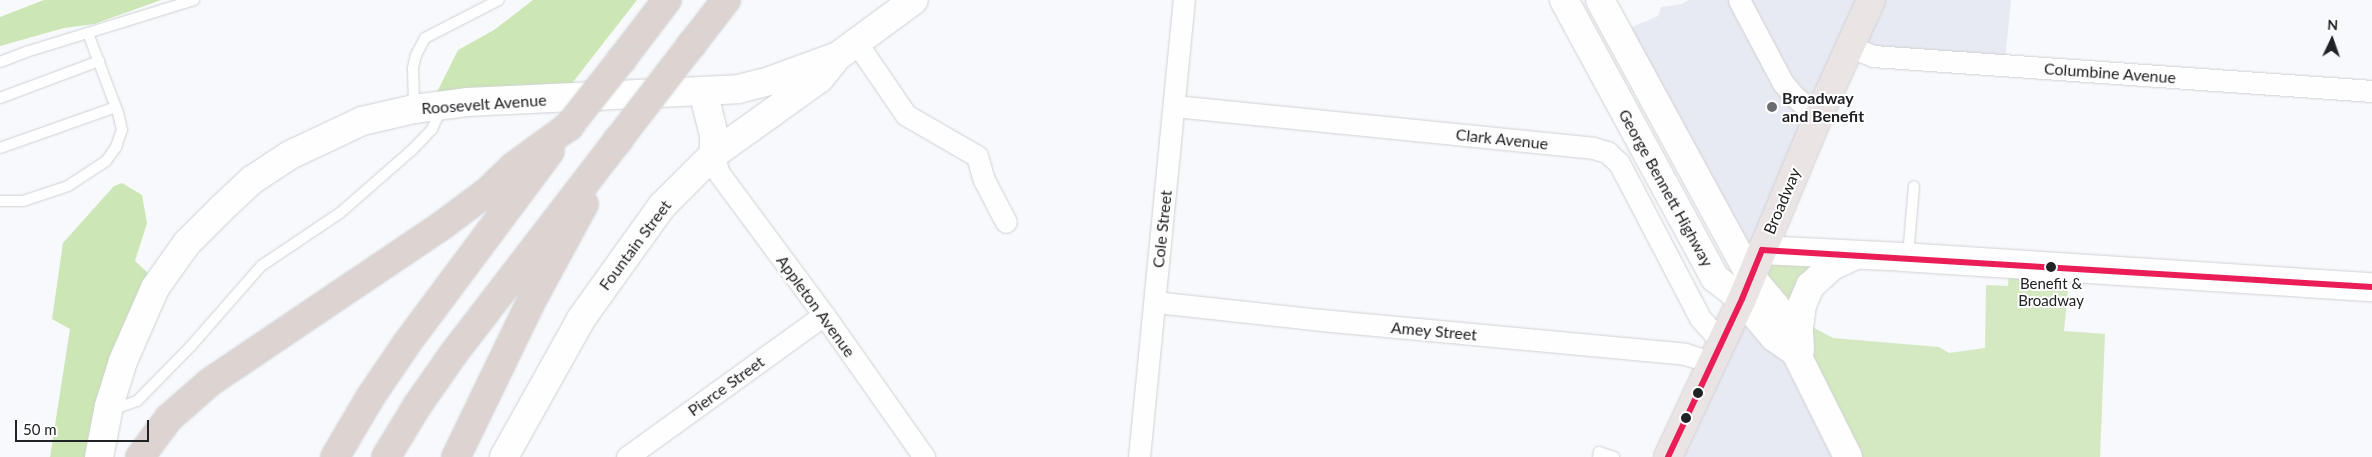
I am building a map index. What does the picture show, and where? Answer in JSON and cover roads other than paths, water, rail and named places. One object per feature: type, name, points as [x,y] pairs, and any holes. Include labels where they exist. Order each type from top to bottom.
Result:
[{"type":"highway","points":[[335,457],[371,396],[402,350],[569,126],[667,0]]},
{"type":"highway","points":[[386,457],[454,353],[726,0]]},
{"type":"highway","points":[[140,457],[169,418],[210,382],[444,224],[487,192],[514,166],[569,126]]},
{"type":"highway","points":[[456,457],[533,298],[618,140]]},
{"type":"main road","name":"Broadway","points":[[1668,457],[1746,288],[1818,116],[1871,0]]},
{"type":"street","name":"Roosevelt Avenue","points":[[99,457],[108,411],[122,361],[155,288],[187,243],[252,180],[314,142],[362,121],[414,109],[467,102],[738,89],[770,81],[847,49],[914,0]]},
{"type":"street","name":"Cole Street","points":[[1139,457],[1184,0]]},
{"type":"street","name":"George Bennett Highway","points":[[1564,0],[1715,278],[1746,288]]},
{"type":"street","name":"George Bennett Highway","points":[[1600,0],[1746,288],[1774,337],[1799,358],[1848,457]]},
{"type":"street","points":[[1739,0],[1783,83],[1794,96],[1818,116]]},
{"type":"street","name":"Columbine Avenue","points":[[1851,46],[1874,56],[2372,91]]},
{"type":"street","name":"Fountain Street","points":[[504,457],[581,319],[662,206],[714,154],[820,78],[847,49]]},
{"type":"street","points":[[847,49],[906,115],[977,156],[984,180],[1006,222]]},
{"type":"street","points":[[703,91],[714,135],[714,154]]},
{"type":"street","name":"Clark Avenue","points":[[1174,106],[1593,148],[1607,152],[1619,163],[1717,352]]},
{"type":"street","name":"Appleton Avenue","points":[[714,154],[718,172],[824,315],[924,457]]},
{"type":"street","points":[[1762,250],[1908,257],[2372,287]]},
{"type":"street","points":[[1799,358],[1799,328],[1802,304],[1810,286],[1832,266],[1857,254]]},
{"type":"street","name":"Amey Street","points":[[1155,302],[1321,320],[1685,354],[1717,352]]},
{"type":"street","name":"Pierce Street","points":[[627,457],[824,315]]},
{"type":"lane","points":[[0,62],[194,0]]},
{"type":"lane","points":[[414,109],[413,68],[416,56],[425,38],[499,0]]},
{"type":"lane","points":[[0,201],[23,202],[68,186],[106,161],[116,147],[122,130],[116,107],[88,33]]},
{"type":"lane","points":[[0,98],[99,61]]},
{"type":"lane","points":[[108,411],[137,401],[191,346],[261,266],[340,213],[412,150],[432,129],[443,105]]},
{"type":"lane","points":[[0,148],[116,107]]},
{"type":"lane","points":[[1908,257],[1914,186]]},
{"type":"lane","points":[[1598,457],[1599,452],[1614,457]]},
{"type":"place","name":"Broadway and Benefit","points":[[1772,107]]},
{"type":"place","name":"Benefit & Broadway","points":[[2051,267]]}]
